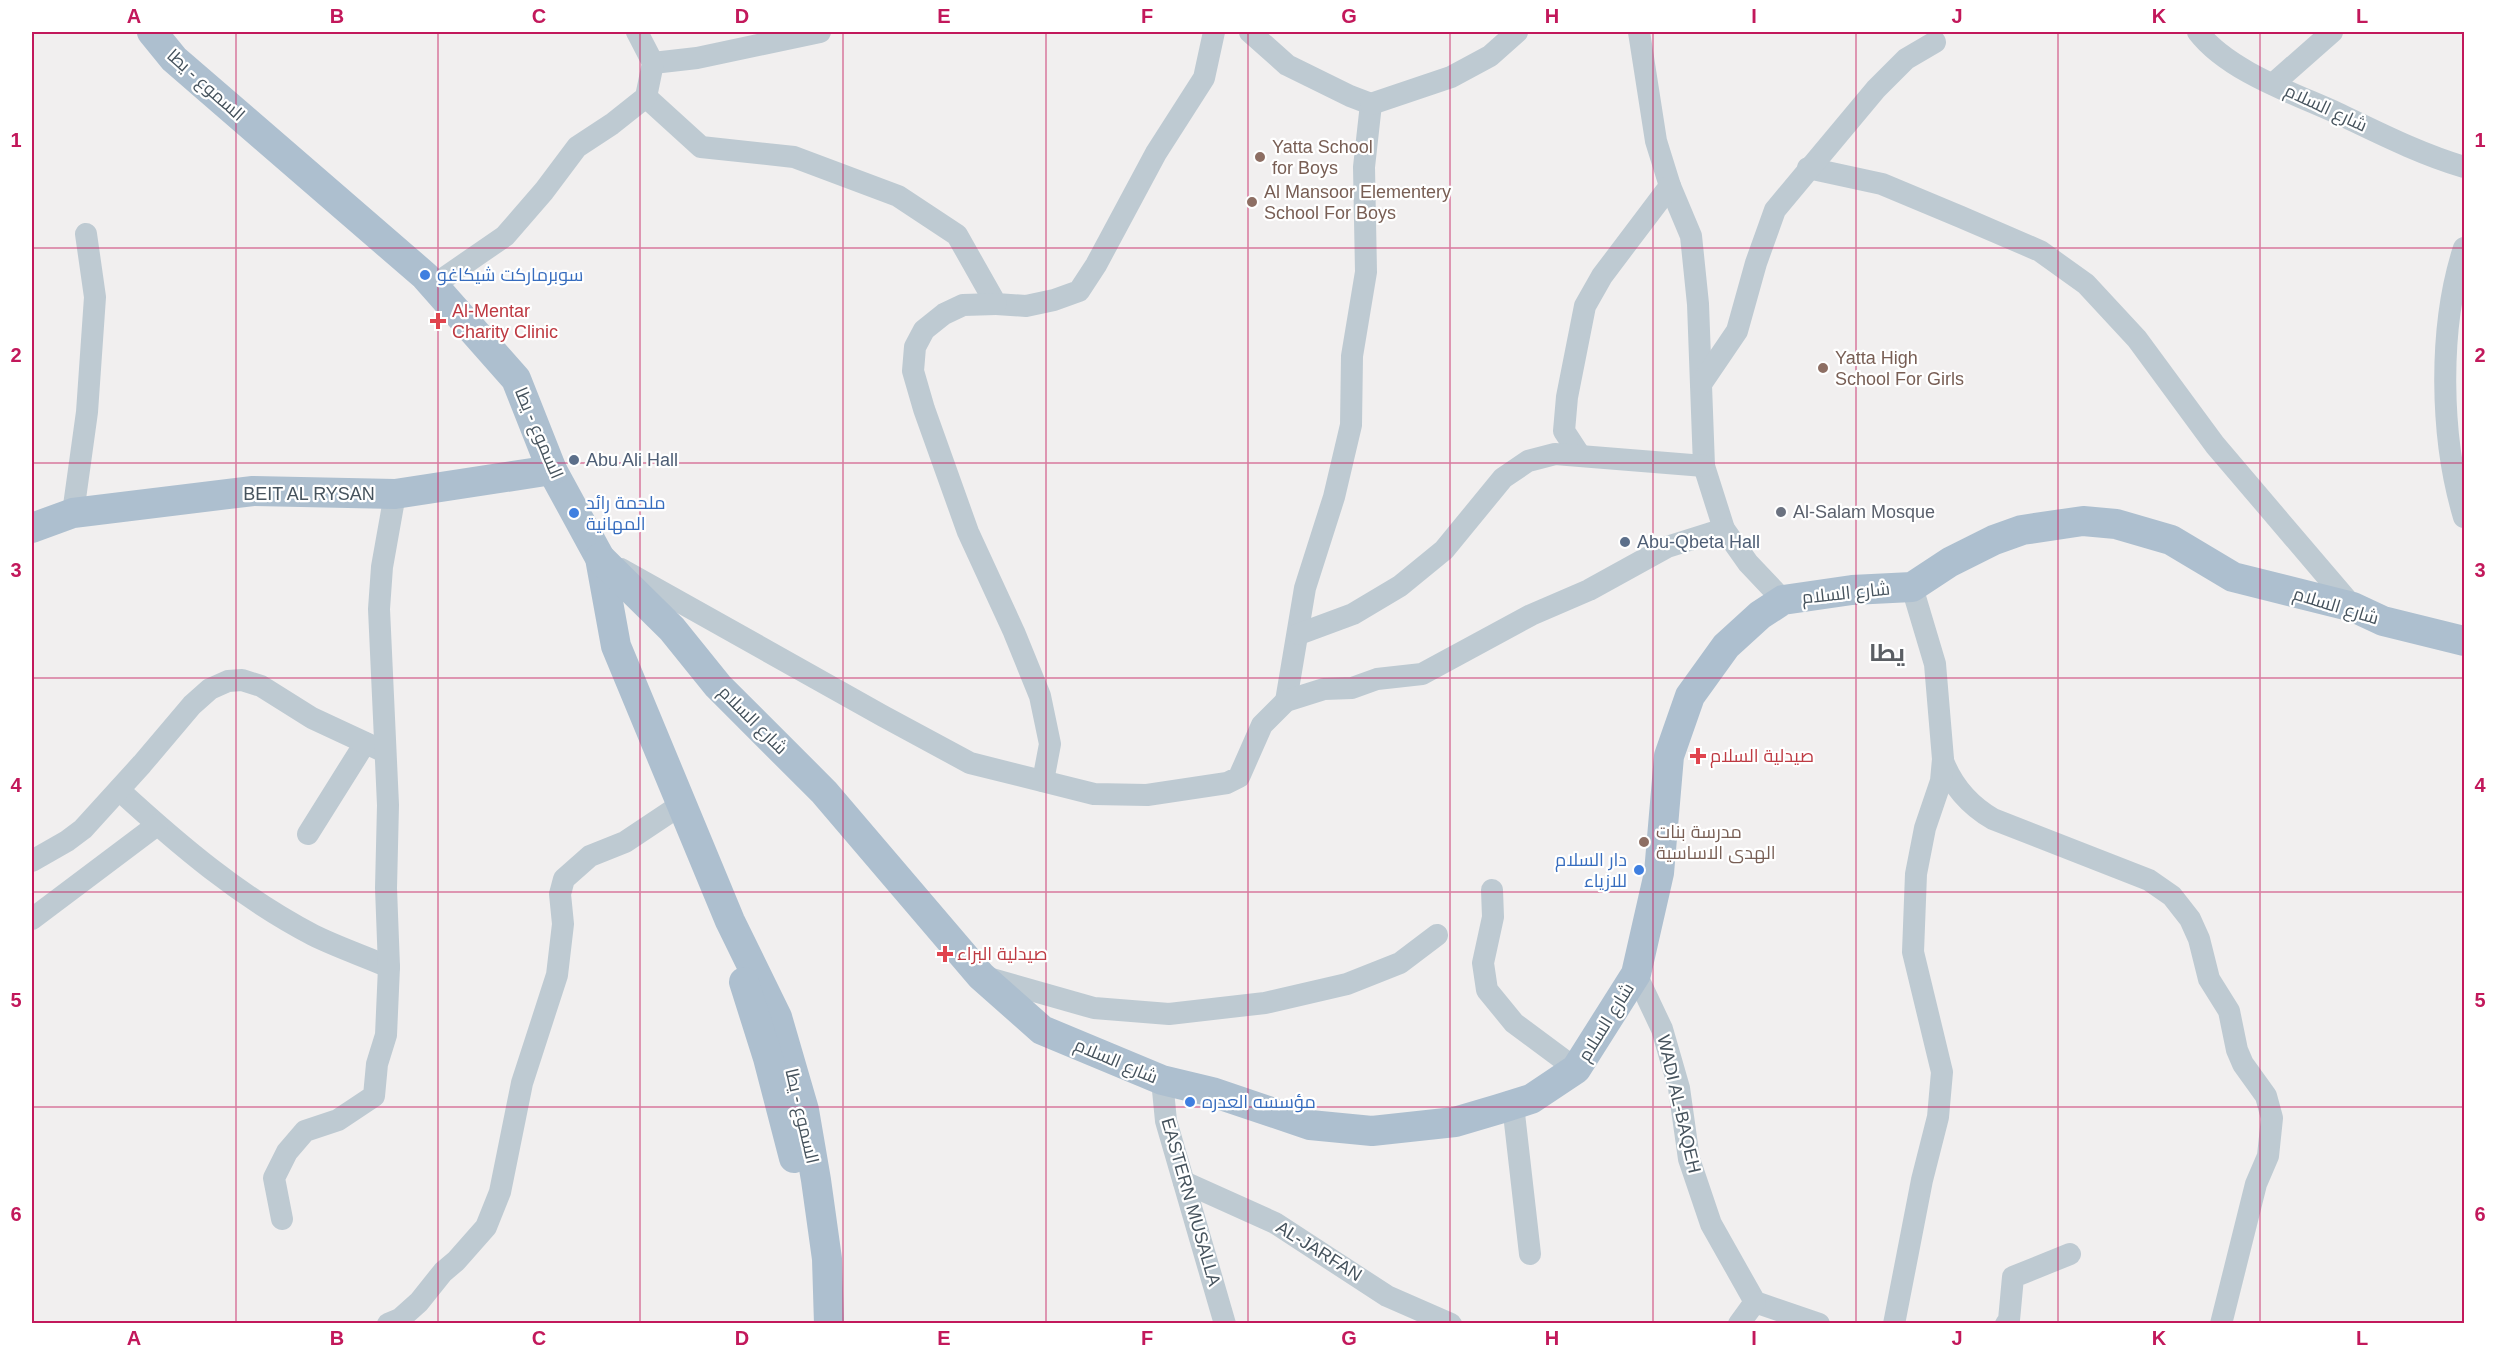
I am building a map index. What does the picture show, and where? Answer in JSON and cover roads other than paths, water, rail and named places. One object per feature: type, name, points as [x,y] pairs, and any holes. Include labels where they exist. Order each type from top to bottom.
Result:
[{"type":"main road","name":"السموع - يطا","points":[[152,32],[174,59],[434,285],[516,379],[552,470],[600,558],[616,646],[730,921],[777,1017],[804,1110],[827,1259],[829,1323]]},
{"type":"main road","name":"BEIT AL RYSAN","points":[[32,528],[73,513],[253,491],[395,494],[552,470]]},
{"type":"main road","name":"شارع السلام","points":[[600,558],[672,629],[718,686],[824,792],[981,976],[1042,1030],[1162,1080],[1212,1092],[1310,1125],[1372,1131],[1455,1122],[1513,1105],[1531,1099],[1576,1069],[1636,975],[1659,873],[1669,756],[1690,696],[1726,646],[1760,615],[1783,600],[1833,592],[1912,587],[1950,562],[1994,540],[2022,530],[2083,521],[2116,524],[2171,540],[2233,577],[2353,608],[2383,621],[2464,641]]},
{"type":"main road","name":"السموع - يطا","points":[[730,921],[746,989],[768,1058],[794,1154],[807,1226],[810,1323]]},
{"type":"street","points":[[434,285],[505,236],[544,191],[577,147],[612,124],[646,97],[653,63],[637,32]]},
{"type":"street","points":[[653,63],[697,58],[820,32]]},
{"type":"street","points":[[1043,781],[1050,744],[1040,696],[1014,632],[968,532],[924,409],[913,371],[915,347],[924,330],[937,319],[963,305],[1026,306],[1054,300],[1079,291],[1096,265],[1156,153],[1204,78],[1214,32]]},
{"type":"street","points":[[1250,32],[1287,66],[1371,104],[1451,77],[1490,56],[1517,32]]},
{"type":"street","points":[[1639,32],[1656,141],[1670,186],[1691,236],[1698,304],[1704,466],[1724,529],[1748,563],[1783,600]]},
{"type":"street","name":"شارع السلام","points":[[2198,32],[2226,58],[2273,84],[2434,158],[2464,167]]},
{"type":"street","points":[[2273,84],[2332,32]]},
{"type":"street","points":[[1701,384],[1737,331],[1756,263],[1775,210],[1808,168],[1884,82],[1906,59],[1935,42]]},
{"type":"street","points":[[646,97],[701,147],[794,158],[898,196],[957,235],[996,304]]},
{"type":"street","points":[[1286,701],[1305,588],[1334,497],[1352,425],[1352,356],[1366,272],[1364,167],[1371,104]]},
{"type":"street","points":[[1808,168],[1882,184],[2040,251],[2086,284],[2137,339],[2215,445],[2353,608]]},
{"type":"street","points":[[1579,454],[1564,431],[1567,396],[1585,306],[1602,276],[1670,186]]},
{"type":"street","points":[[73,513],[87,412],[95,297],[86,234]]},
{"type":"street","points":[[2464,248],[2459,264],[2446,345],[2445,421],[2464,517]]},
{"type":"street","points":[[1299,634],[1353,614],[1400,586],[1444,550],[1493,489],[1515,469],[1541,456],[1579,454],[1704,466]]},
{"type":"street","points":[[282,1219],[274,1179],[287,1152],[305,1131],[338,1120],[374,1096],[377,1064],[386,1035],[389,967],[375,747],[382,567],[395,494]]},
{"type":"street","points":[[600,558],[970,763],[1094,794],[1147,795],[1227,783],[1239,777],[1262,725],[1286,701],[1324,689],[1352,688],[1377,680],[1422,674],[1531,615],[1589,590],[1666,547],[1724,529]]},
{"type":"street","points":[[1894,1323],[1922,1179],[1934,1139],[1941,1095],[1942,1063],[1913,952],[1916,874],[1925,828],[1941,781],[1943,759],[1935,664],[1912,587]]},
{"type":"street","points":[[32,861],[75,835],[119,790],[192,705],[210,689],[228,681],[242,680],[261,686],[312,718],[375,747]]},
{"type":"street","points":[[308,834],[375,747]]},
{"type":"street","points":[[1943,759],[1960,793],[1981,812],[1993,819],[2150,880],[2172,896],[2190,919],[2199,939],[2209,979],[2229,1011],[2237,1050],[2243,1064],[2266,1096],[2272,1118],[2268,1156],[2256,1184],[2222,1323]]},
{"type":"street","points":[[119,790],[157,825],[239,891],[314,935],[389,967]]},
{"type":"street","points":[[388,1323],[400,1319],[419,1302],[443,1272],[486,1227],[500,1192],[522,1083],[556,975],[563,924],[560,894],[564,879],[590,856],[625,842],[682,804]]},
{"type":"street","points":[[32,920],[157,825]]},
{"type":"street","points":[[1492,890],[1493,918],[1483,963],[1487,990],[1514,1023],[1576,1069]]},
{"type":"street","points":[[981,976],[1094,1008],[1169,1014],[1265,1003],[1347,984],[1400,963],[1437,935]]},
{"type":"street","name":"WADI AL-BAQEH","points":[[1636,975],[1662,1029],[1679,1088],[1689,1159],[1711,1224],[1755,1302]]},
{"type":"street","name":"EASTERN MUSALLA","points":[[1162,1080],[1166,1121],[1225,1323]]},
{"type":"street","points":[[1513,1105],[1530,1254]]},
{"type":"street","name":"AL-JARFAN","points":[[1184,1182],[1275,1222],[1388,1296],[1451,1323]]},
{"type":"street","points":[[2006,1323],[2009,1320],[2013,1277],[2070,1254]]},
{"type":"street","points":[[1739,1323],[1755,1302],[1819,1323]]},
{"type":"place","name":"Yatta School for Boys","points":[[1260,157]]},
{"type":"place","name":"Al Mansoor Elementery School For Boys","points":[[1252,202]]},
{"type":"place","name":"سوبرماركت شيكاغو","points":[[425,275]]},
{"type":"place","name":"Al-Mentar Charity Clinic","points":[[438,321]]},
{"type":"place","name":"Yatta High School For Girls","points":[[1823,368]]},
{"type":"place","name":"Abu Ali Hall","points":[[574,460]]},
{"type":"place","name":"Al-Salam Mosque","points":[[1781,512]]},
{"type":"place","name":"ملحمة رائد المهانية","points":[[574,513]]},
{"type":"place","name":"Abu-Qbeta Hall","points":[[1625,542]]},
{"type":"place","name":"صيدلية السلام","points":[[1698,756]]},
{"type":"place","name":"مدرسة بنات الهدى الاساسية","points":[[1644,842]]},
{"type":"place","name":"دار السلام للازياء","points":[[1639,870]]},
{"type":"place","name":"صيدلية البراء","points":[[945,954]]},
{"type":"place","name":"مؤسسه العدره","points":[[1190,1102]]},
{"type":"district","name":"يطا","points":[[1887,653]]}]
